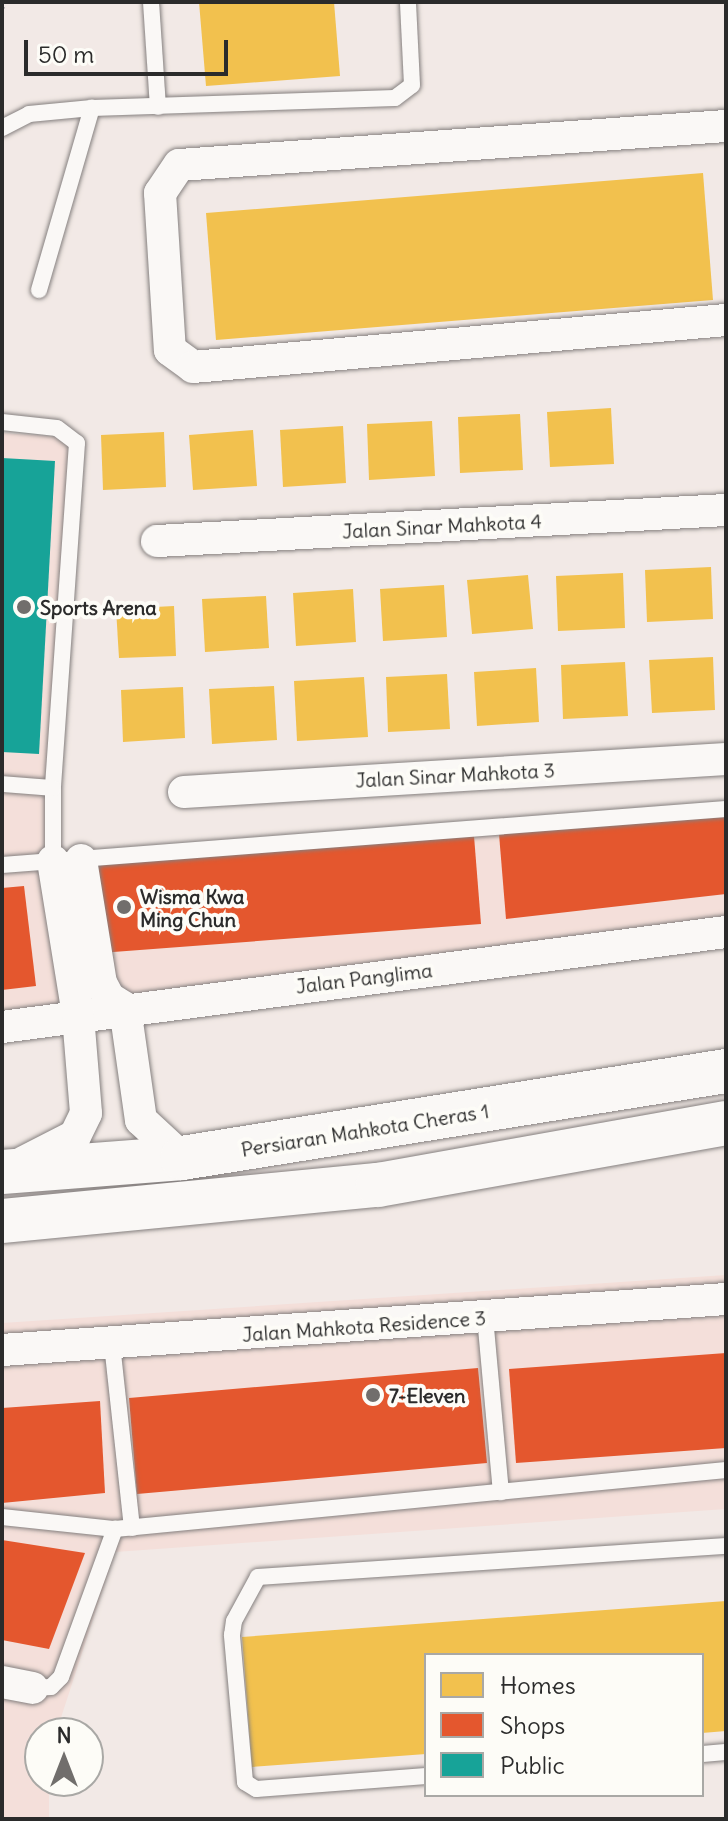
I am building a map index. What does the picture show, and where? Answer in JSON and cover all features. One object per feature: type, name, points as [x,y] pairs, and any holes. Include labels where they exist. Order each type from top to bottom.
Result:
[{"type":"main road","name":"Persiaran Mahkota Cheras 1","points":[[2,1171],[182,1158],[726,1071]]},
{"type":"main road","points":[[2,1221],[378,1185],[726,1123]]},
{"type":"street","points":[[726,126],[179,165],[160,193],[170,350],[193,367],[726,320]]},
{"type":"street","name":"Jalan Sinar Mahkota 4","points":[[157,541],[726,510]]},
{"type":"street","name":"Jalan Sinar Mahkota 3","points":[[184,792],[726,759]]},
{"type":"street","points":[[67,860],[101,983],[109,998],[125,1008],[141,1120],[182,1158]]},
{"type":"street","points":[[2,1171],[64,1144],[75,1136],[86,1113],[67,860]]},
{"type":"street","name":"Jalan Panglima","points":[[2,1027],[125,1008],[726,932]]},
{"type":"street","name":"Jalan Mahkota Residence 3","points":[[2,1350],[726,1299]]},
{"type":"lane","points":[[151,2],[158,107]]},
{"type":"lane","points":[[2,128],[29,114],[92,108],[395,98],[412,85],[408,2]]},
{"type":"lane","points":[[39,290],[92,108]]},
{"type":"lane","points":[[2,422],[57,428],[77,443],[53,788],[67,860]]},
{"type":"lane","points":[[2,784],[53,788]]},
{"type":"lane","points":[[2,865],[726,809]]},
{"type":"lane","points":[[485,1317],[501,1492]]},
{"type":"lane","points":[[17,1685],[51,1687],[61,1677],[124,1528],[112,1344]]},
{"type":"lane","points":[[2,1517],[124,1528],[726,1470]]},
{"type":"lane","points":[[424,1776],[256,1789],[245,1782],[232,1635],[234,1621],[258,1577],[726,1546]]},
{"type":"lane","points":[[704,1754],[726,1752]]},
{"type":"path","points":[[2,8],[4,2]]},
{"type":"shaded area","points":[[2,433],[61,437],[70,447],[45,872],[726,815],[726,922],[2,1016]]},
{"type":"shaded area","points":[[726,1275],[726,1509],[115,1552],[61,1717],[24,1717],[24,1797],[49,1797],[49,1819],[2,1819],[2,1323]]},
{"type":"building: Homes","points":[[199,2],[334,2],[340,76],[206,86]]},
{"type":"building: Homes","points":[[703,173],[713,300],[216,340],[206,213]]},
{"type":"building: Homes","points":[[611,408],[614,464],[550,467],[547,412]]},
{"type":"building: Homes","points":[[520,414],[523,470],[460,473],[458,417]]},
{"type":"building: Homes","points":[[432,421],[435,476],[369,480],[367,424]]},
{"type":"building: Homes","points":[[343,426],[346,483],[283,487],[280,430]]},
{"type":"building: Homes","points":[[253,430],[257,486],[193,490],[189,435]]},
{"type":"building: Homes","points":[[164,432],[166,487],[103,490],[101,435]]},
{"type":"building: Homes","points":[[711,567],[713,619],[647,622],[645,570]]},
{"type":"building: Homes","points":[[623,573],[625,628],[558,631],[556,576]]},
{"type":"building: Homes","points":[[528,575],[533,629],[472,634],[467,580]]},
{"type":"building: Homes","points":[[444,585],[447,637],[383,641],[380,589]]},
{"type":"building: Homes","points":[[353,589],[356,642],[296,646],[293,593]]},
{"type":"building: Homes","points":[[266,596],[269,648],[205,652],[202,599]]},
{"type":"building: Homes","points":[[174,606],[176,656],[119,658],[116,609]]},
{"type":"building: Homes","points":[[713,657],[715,710],[652,713],[649,660]]},
{"type":"building: Homes","points":[[625,662],[628,716],[563,719],[561,665]]},
{"type":"building: Homes","points":[[536,668],[539,722],[477,726],[474,672]]},
{"type":"building: Homes","points":[[447,674],[450,729],[388,732],[386,677]]},
{"type":"building: Homes","points":[[364,677],[368,737],[297,741],[294,681]]},
{"type":"building: Homes","points":[[274,686],[277,740],[212,744],[209,689]]},
{"type":"building: Homes","points":[[183,687],[185,738],[123,742],[121,690]]},
{"type":"building: Homes","points":[[726,1601],[726,1731],[704,1733],[704,1653],[424,1653],[424,1754],[252,1767],[242,1637]]},
{"type":"building: Shops","points":[[726,815],[726,894],[506,919],[499,834]]},
{"type":"building: Shops","points":[[474,836],[481,924],[100,953],[93,865]]},
{"type":"building: Shops","points":[[24,886],[36,986],[2,990],[2,888]]},
{"type":"building: Shops","points":[[726,1353],[726,1448],[516,1463],[509,1369]]},
{"type":"building: Shops","points":[[478,1368],[487,1463],[137,1494],[129,1398]]},
{"type":"building: Shops","points":[[100,1401],[105,1493],[2,1503],[2,1408]]},
{"type":"building: Shops","points":[[2,1540],[85,1553],[49,1649],[2,1640]]},
{"type":"building: Public","name":"Sports Arena","points":[[2,458],[55,461],[39,754],[2,752]]},
{"type":"place","name":"Sports Arena","points":[[24,607]]},
{"type":"place","name":"Wisma Kwa Ming Chun","points":[[124,907]]},
{"type":"place","name":"7-Eleven","points":[[373,1395]]}]
